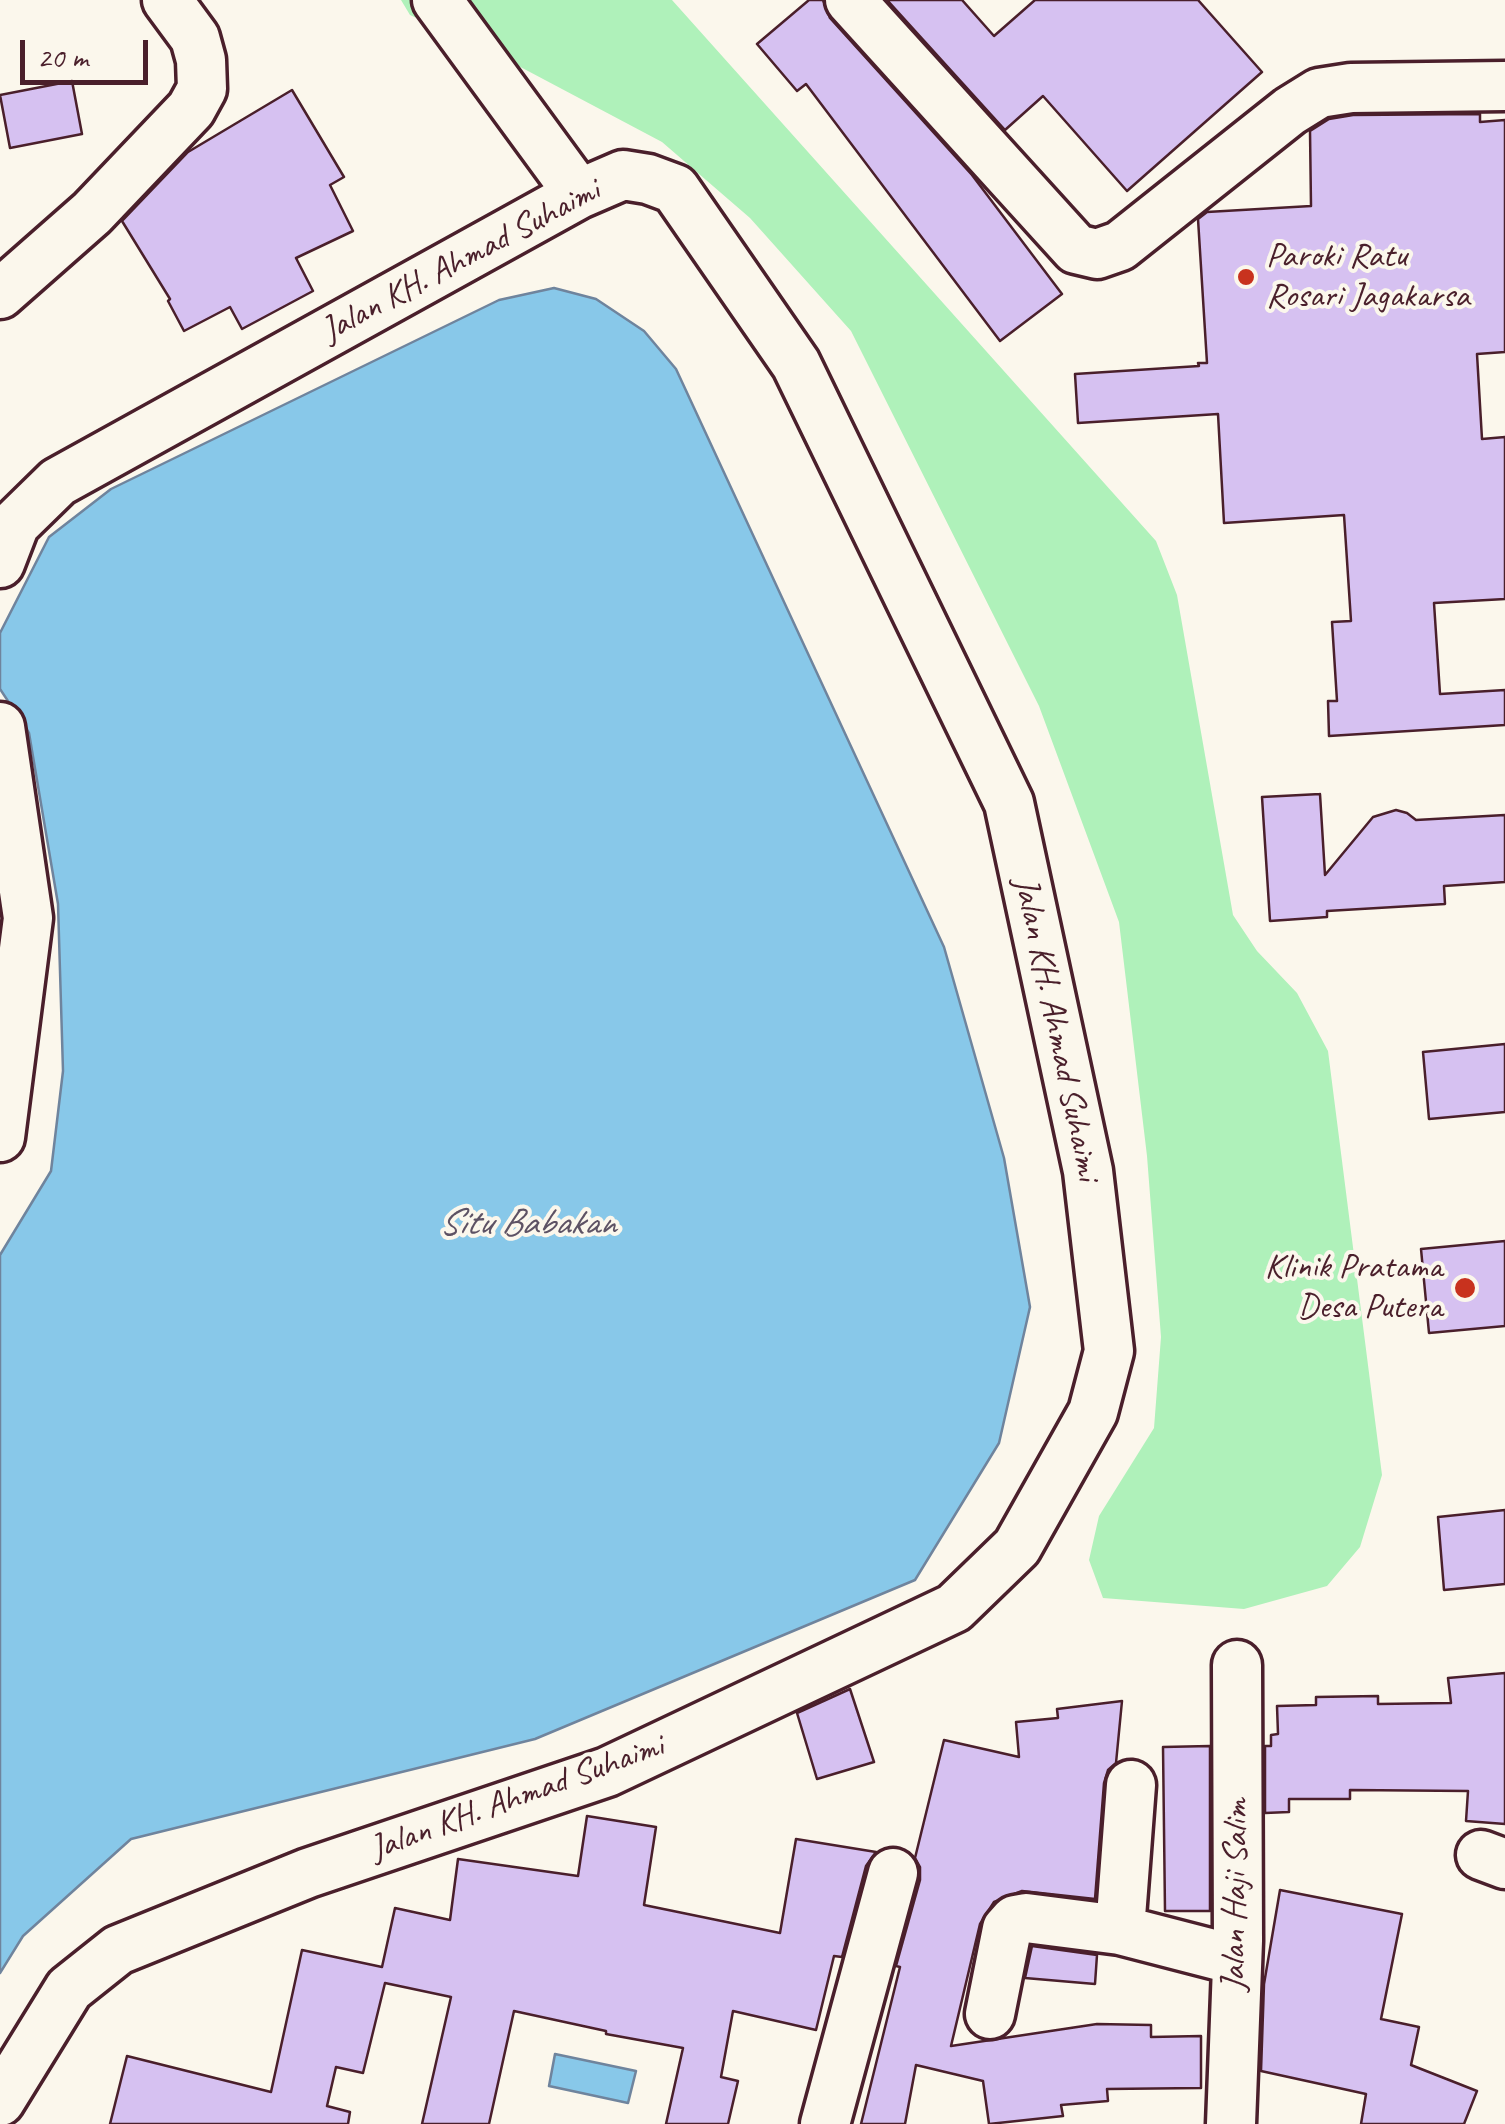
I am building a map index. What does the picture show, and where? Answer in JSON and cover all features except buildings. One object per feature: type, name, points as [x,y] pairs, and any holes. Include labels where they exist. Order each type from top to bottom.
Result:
[{"type":"street","points":[[0,294],[92,213],[191,109],[202,89],[201,60],[196,38],[167,0]]},
{"type":"street","points":[[437,0],[579,194]]},
{"type":"street","points":[[850,0],[1076,249],[1096,254],[1120,246],[1318,92],[1505,86]]},
{"type":"street","name":"Jalan KH. Ahmad Suhaimi","points":[[0,563],[15,524],[58,482],[579,194],[622,175],[648,178],[677,191],[796,364],[1009,803],[1088,1171],[1109,1352],[1093,1412],[1017,1547],[954,1608],[607,1772],[308,1873],[118,1950],[70,1989],[0,2102]]},
{"type":"street","points":[[0,727],[28,918],[0,1137]]},
{"type":"street","name":"Jalan Haji Salim","points":[[1231,2124],[1237,1665]]},
{"type":"street","points":[[1120,1930],[1130,1785]]},
{"type":"street","points":[[825,2124],[894,1873]]},
{"type":"street","points":[[990,2014],[1008,1929],[1015,1920],[1026,1918],[1120,1930],[1236,1960]]},
{"type":"green space","points":[[401,0],[672,0],[1156,541],[1177,595],[1233,915],[1257,951],[1297,993],[1328,1051],[1382,1475],[1360,1547],[1327,1586],[1244,1609],[1103,1598],[1089,1560],[1099,1516],[1154,1428],[1161,1337],[1147,1156],[1119,922],[1039,706],[851,331],[750,218],[662,142],[494,53],[410,15]]},
{"type":"water","name":"Situ Babakan","points":[[554,288],[596,299],[644,331],[676,369],[944,947],[1004,1158],[1030,1307],[999,1443],[915,1580],[535,1739],[131,1839],[23,1936],[0,1973],[0,1255],[51,1171],[63,1071],[58,904],[29,733],[0,689],[0,633],[49,537],[111,489],[499,300]]},
{"type":"water","points":[[555,2054],[636,2071],[628,2103],[549,2086]]},
{"type":"place","name":"Paroki Ratu Rosari Jagakarsa","points":[[1246,277]]},
{"type":"place","name":"Klinik Pratama Desa Putera","points":[[1465,1288]]}]
